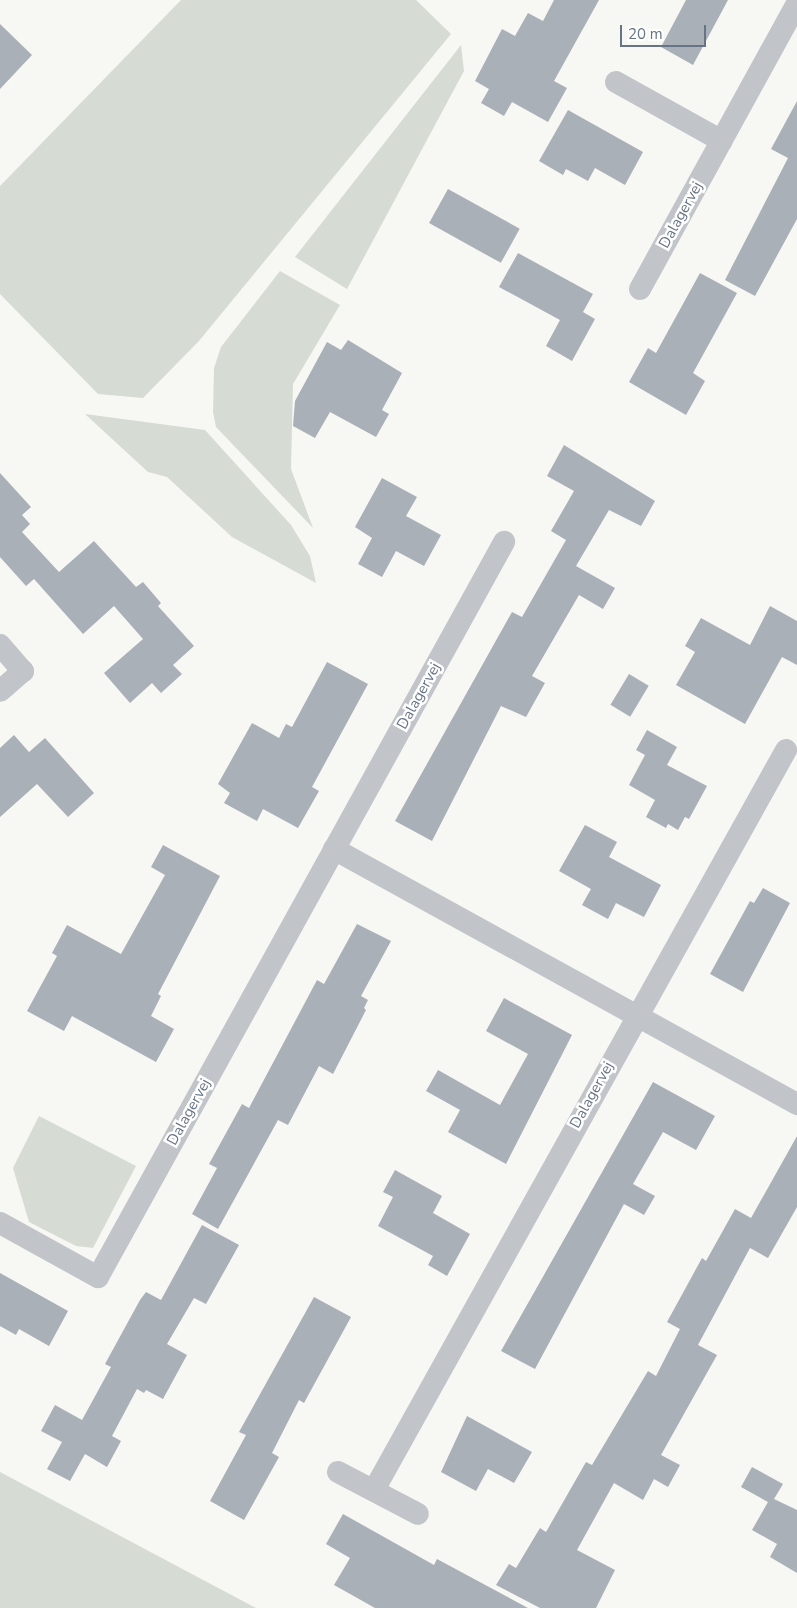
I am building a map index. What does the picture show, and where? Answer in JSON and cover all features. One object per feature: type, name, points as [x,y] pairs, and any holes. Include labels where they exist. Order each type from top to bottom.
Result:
[{"type":"street","name":"Dalagervej","points":[[640,289],[722,141],[794,18]]},
{"type":"street","points":[[616,82],[722,141]]},
{"type":"street","name":"Dalagervej","points":[[0,1222],[98,1277],[504,542]]},
{"type":"street","points":[[0,645],[23,671],[0,691]]},
{"type":"street","name":"Dalagervej","points":[[374,1490],[786,750]]},
{"type":"street","points":[[334,849],[797,1104]]},
{"type":"street","points":[[338,1472],[418,1514]]},
{"type":"shaded area","points":[[181,0],[416,0],[451,34],[199,341],[143,398],[98,394],[0,294],[0,186]]},
{"type":"shaded area","points":[[461,45],[464,71],[347,289],[295,257]]},
{"type":"shaded area","points":[[280,271],[340,305],[293,384],[291,469],[313,528],[216,427],[213,412],[214,368],[221,347]]},
{"type":"shaded area","points":[[85,414],[205,430],[291,525],[310,556],[316,583],[232,537],[167,477],[148,472]]},
{"type":"shaded area","points":[[39,1116],[136,1166],[93,1248],[76,1246],[29,1222],[13,1168]]},
{"type":"shaded area","points":[[0,1472],[256,1608],[0,1608]]},
{"type":"building","points":[[554,0],[599,0],[554,81],[567,88],[548,122],[512,102],[504,116],[481,103],[489,89],[475,81],[502,29],[515,36],[528,13],[543,21]]},
{"type":"building","points":[[686,0],[728,0],[693,65],[661,47]]},
{"type":"building","points":[[0,24],[32,55],[0,89]]},
{"type":"building","points":[[797,101],[797,219],[755,296],[725,280],[788,158],[771,149]]},
{"type":"building","points":[[568,110],[643,152],[625,185],[595,168],[588,181],[566,169],[563,175],[539,161]]},
{"type":"building","points":[[448,189],[520,229],[501,263],[429,223]]},
{"type":"building","points":[[518,253],[593,294],[583,312],[595,319],[572,361],[546,346],[560,320],[499,287]]},
{"type":"building","points":[[700,273],[737,293],[693,373],[705,381],[686,415],[629,382],[648,348],[656,353]]},
{"type":"building","points":[[348,340],[402,373],[382,410],[389,414],[376,437],[330,412],[315,438],[293,426],[295,401],[327,342],[341,350]]},
{"type":"building","points":[[564,445],[655,501],[641,526],[609,510],[576,566],[615,588],[603,609],[579,595],[532,676],[545,683],[526,717],[501,706],[432,841],[395,821],[512,612],[522,617],[566,540],[551,531],[574,491],[547,476]]},
{"type":"building","points":[[0,473],[31,507],[22,515],[30,524],[22,532],[59,572],[94,541],[136,587],[143,582],[161,603],[158,606],[194,646],[173,665],[182,674],[161,693],[152,683],[130,703],[104,673],[143,639],[114,606],[83,634],[34,579],[26,586],[0,557]]},
{"type":"building","points":[[382,478],[417,497],[406,516],[441,535],[424,566],[396,551],[382,577],[358,564],[372,538],[355,527]]},
{"type":"building","points":[[770,606],[797,621],[797,665],[782,657],[745,724],[676,685],[695,652],[685,646],[701,618],[750,645]]},
{"type":"building","points":[[327,662],[368,684],[312,787],[319,791],[298,828],[263,809],[257,821],[224,803],[230,793],[218,784],[252,723],[279,738],[286,724],[292,727]]},
{"type":"building","points":[[629,674],[649,686],[630,717],[610,705]]},
{"type":"building","points":[[647,730],[677,747],[667,765],[707,786],[689,819],[685,817],[678,830],[668,824],[666,828],[646,817],[655,800],[629,785],[645,755],[636,750]]},
{"type":"building","points":[[14,735],[29,752],[45,738],[94,793],[68,817],[37,784],[0,817],[0,748]]},
{"type":"building","points":[[585,825],[617,842],[609,857],[661,885],[644,917],[616,903],[608,919],[582,905],[591,889],[559,871]]},
{"type":"building","points":[[163,845],[220,876],[158,994],[161,996],[151,1016],[174,1029],[156,1062],[72,1016],[64,1031],[27,1011],[57,956],[52,953],[67,925],[121,954],[165,875],[151,867]]},
{"type":"building","points":[[763,888],[790,903],[743,992],[710,974],[750,901],[754,903]]},
{"type":"building","points":[[357,924],[391,941],[361,996],[368,1000],[364,1008],[366,1010],[333,1074],[319,1066],[288,1125],[278,1120],[218,1229],[192,1214],[217,1168],[209,1164],[242,1104],[249,1108],[317,980],[324,984]]},
{"type":"building","points":[[504,998],[572,1035],[506,1164],[448,1132],[460,1110],[426,1091],[438,1070],[500,1105],[528,1054],[486,1031]]},
{"type":"building","points":[[653,1082],[715,1116],[696,1150],[663,1132],[633,1184],[655,1196],[644,1215],[624,1204],[535,1369],[501,1351]]},
{"type":"building","points":[[797,1136],[797,1207],[768,1258],[750,1248],[698,1345],[717,1355],[661,1455],[680,1465],[668,1487],[654,1479],[643,1500],[614,1483],[577,1550],[615,1570],[596,1608],[540,1608],[496,1585],[509,1564],[516,1568],[540,1528],[546,1532],[586,1462],[592,1465],[648,1371],[656,1376],[680,1329],[667,1322],[702,1258],[706,1261],[735,1209],[751,1218]]},
{"type":"building","points":[[395,1170],[442,1196],[433,1213],[470,1234],[447,1276],[428,1265],[433,1256],[378,1226],[393,1197],[383,1192]]},
{"type":"building","points":[[202,1225],[239,1245],[206,1304],[194,1298],[167,1344],[187,1355],[163,1399],[146,1390],[144,1393],[137,1389],[112,1436],[121,1441],[107,1467],[85,1454],[70,1481],[47,1469],[62,1442],[41,1431],[55,1405],[82,1420],[111,1367],[105,1364],[140,1300],[146,1292],[161,1300]]},
{"type":"building","points":[[0,1273],[68,1311],[49,1346],[19,1329],[16,1335],[0,1326]]},
{"type":"building","points":[[314,1297],[351,1317],[304,1403],[299,1400],[272,1453],[279,1457],[244,1520],[210,1501],[246,1435],[239,1432]]},
{"type":"building","points":[[467,1416],[532,1452],[514,1483],[488,1469],[476,1491],[441,1472]]},
{"type":"building","points":[[752,1467],[783,1484],[774,1499],[797,1510],[797,1573],[770,1557],[777,1544],[752,1530],[768,1502],[741,1487]]},
{"type":"building","points":[[343,1514],[434,1565],[437,1559],[528,1608],[375,1608],[334,1585],[350,1558],[326,1544]]}]
